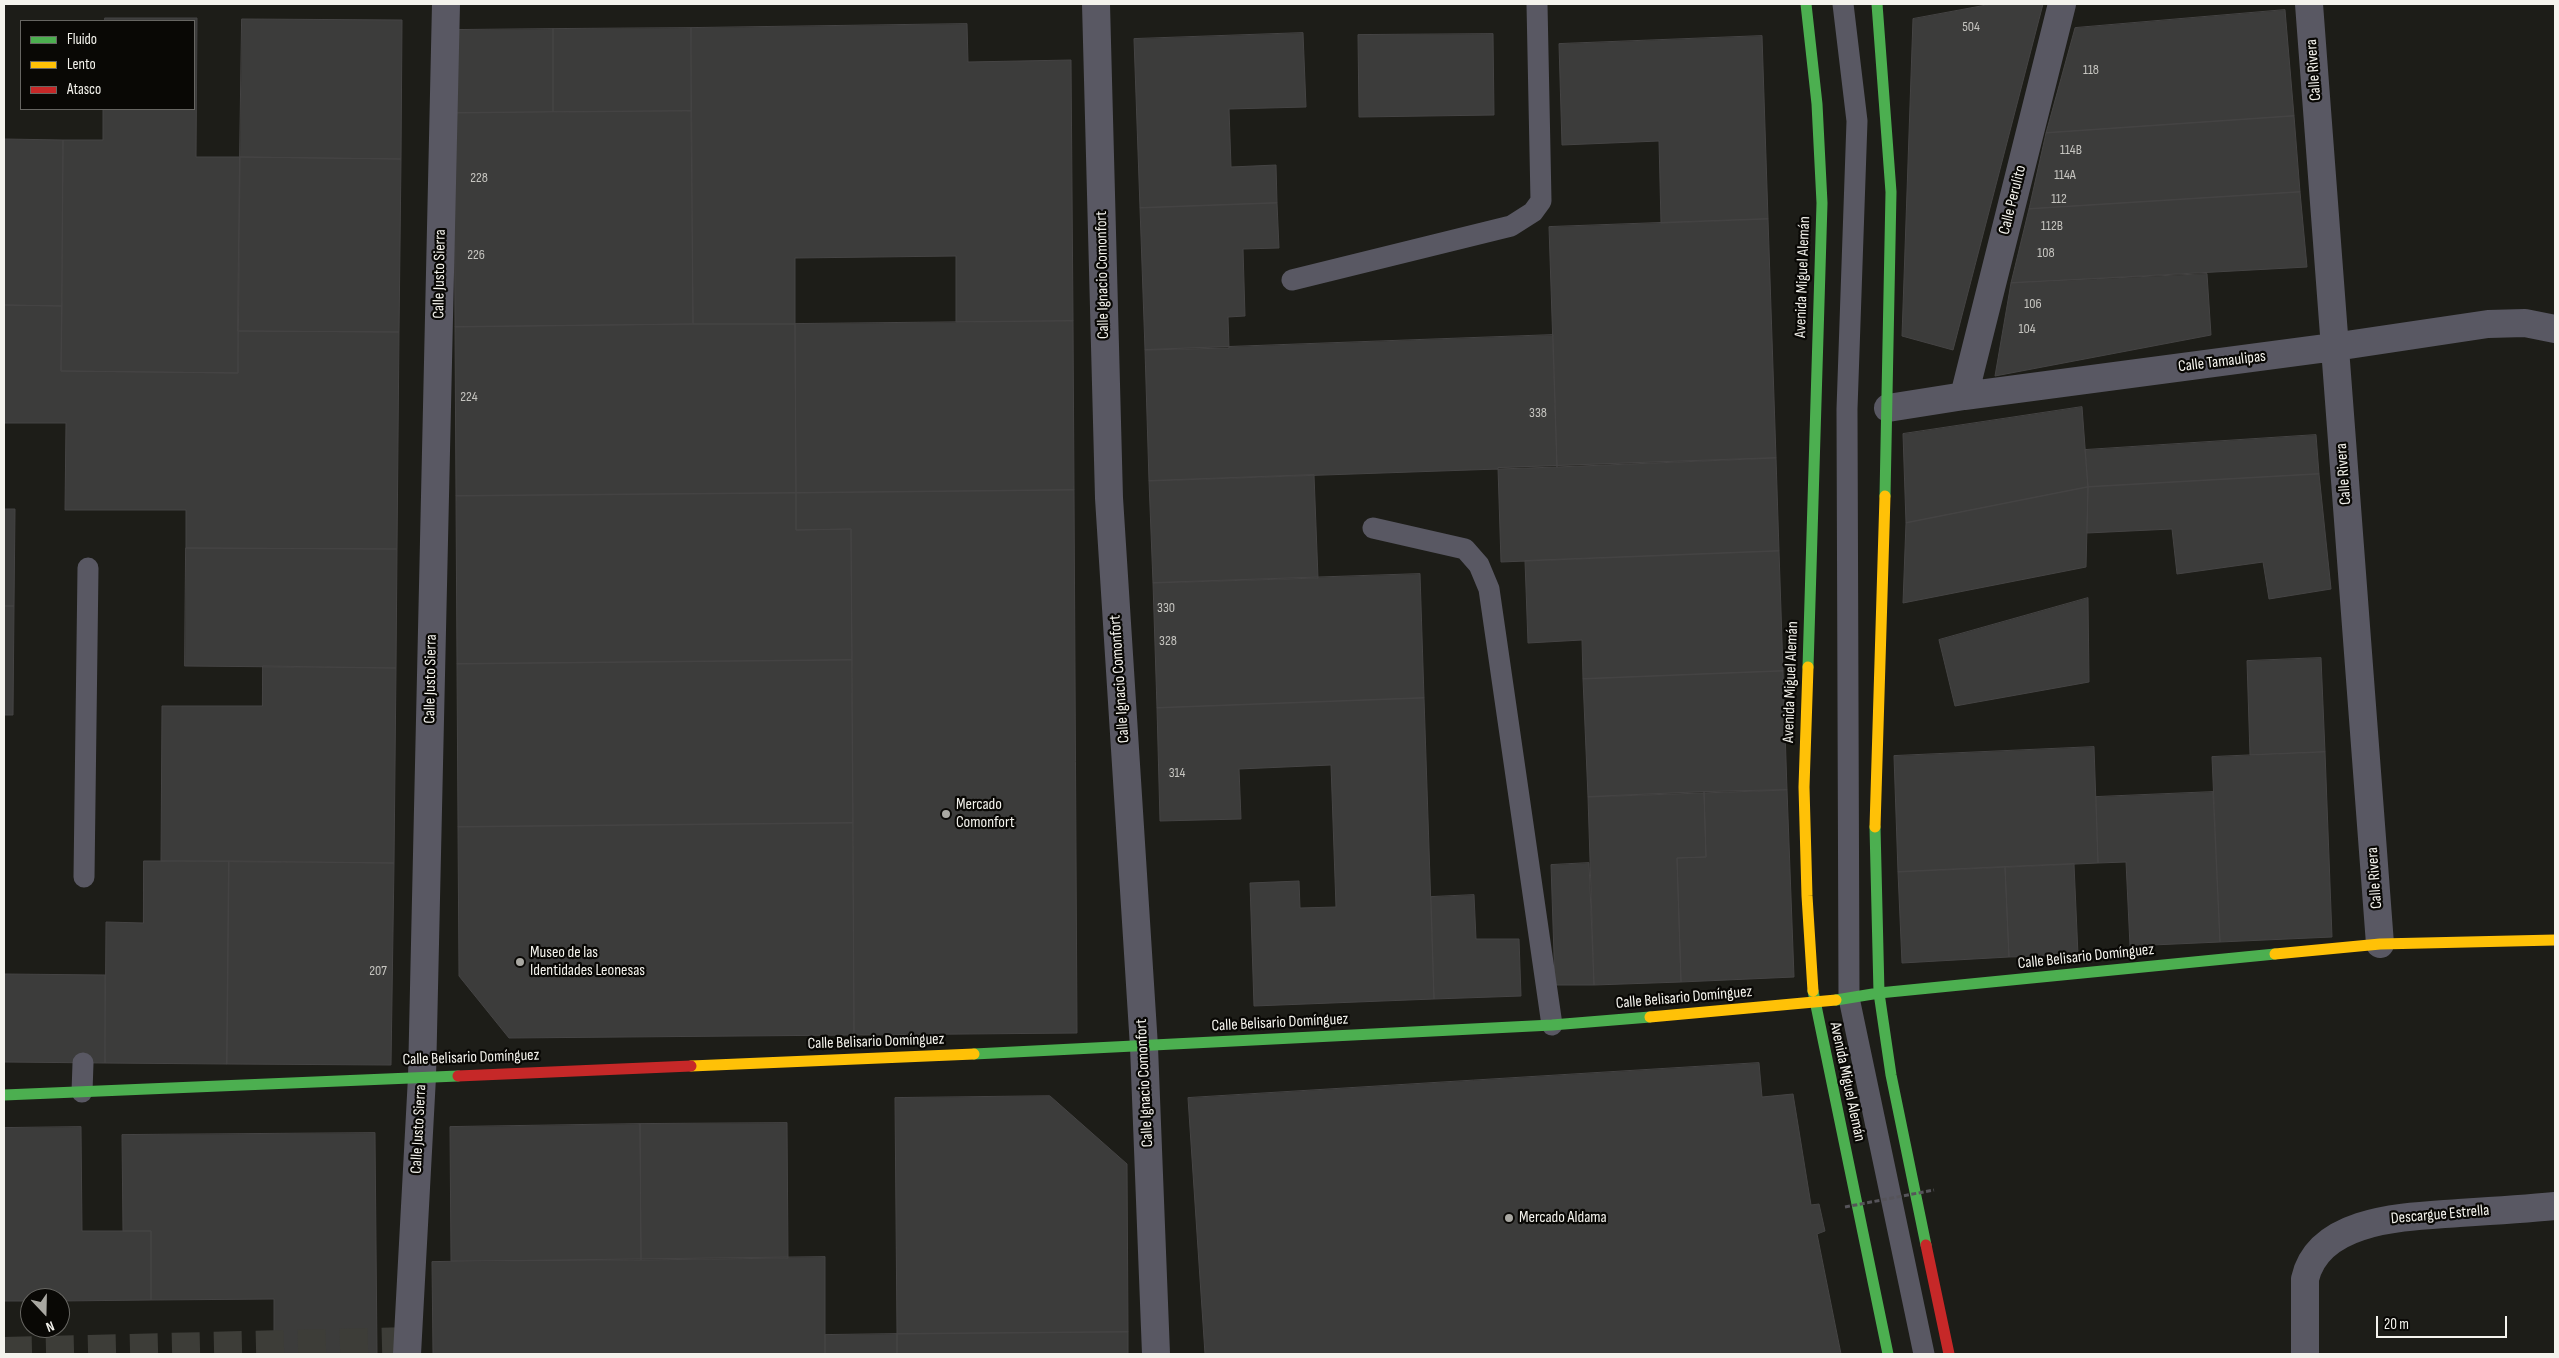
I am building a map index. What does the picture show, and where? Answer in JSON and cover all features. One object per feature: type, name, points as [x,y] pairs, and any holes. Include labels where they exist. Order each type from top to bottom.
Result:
[{"type":"main road","name":"Avenida Miguel Alemán","points":[[1806,4],[1816,75],[1822,140],[1822,203],[1804,787],[1807,896],[1814,1004],[1888,1354]]},
{"type":"main road","points":[[1877,4],[1891,192],[1888,408],[1874,807],[1878,994],[1891,1074],[1949,1354]]},
{"type":"main road","name":"Calle Belisario Domínguez","points":[[4,1095],[1144,1047],[1552,1025],[1814,1004],[1878,994],[2380,944],[2555,940]]},
{"type":"street","name":"Calle Justo Sierra","points":[[407,1354],[422,1077],[446,4]]},
{"type":"street","name":"Calle Ignacio Comonfort","points":[[1096,4],[1109,498],[1144,1047],[1156,1354]]},
{"type":"street","name":"Calle Perulito","points":[[1964,396],[2062,4]]},
{"type":"street","name":"Calle Rivera","points":[[2309,4],[2380,944]]},
{"type":"street","name":"Calle Tamaulipas","points":[[1888,408],[2488,324],[2525,322],[2555,329]]},
{"type":"street","name":"Descargue Estrella","points":[[2305,1354],[2305,1279],[2308,1267],[2320,1249],[2343,1234],[2387,1219],[2555,1206]]},
{"type":"lane","points":[[1292,280],[1511,226],[1532,212],[1541,200],[1537,4]]},
{"type":"lane","points":[[1843,4],[1857,121],[1847,409],[1849,998],[1924,1354]]},
{"type":"lane","points":[[1373,528],[1465,549],[1479,565],[1489,589],[1552,1025]]},
{"type":"lane","points":[[84,877],[88,568]]},
{"type":"lane","points":[[82,1063],[82,1092]]},
{"type":"path","points":[[1845,1207],[1934,1190]]},
{"type":"building","points":[[1992,4],[2043,4],[1953,350],[1902,336],[1913,19]]},
{"type":"building","points":[[2285,10],[2294,116],[2046,133],[2075,28]]},
{"type":"building","points":[[105,18],[197,18],[196,157],[240,157],[238,373],[61,371],[63,140],[103,140],[103,110],[195,110],[195,20],[105,20]]},
{"type":"building","points":[[242,19],[402,20],[401,159],[240,157]]},
{"type":"building","points":[[967,24],[968,62],[1071,60],[1073,321],[956,322],[956,256],[795,258],[795,324],[693,324],[691,28]]},
{"type":"building","points":[[691,28],[691,111],[553,112],[553,29]]},
{"type":"building","points":[[553,29],[553,112],[454,113],[453,30]]},
{"type":"building","points":[[1303,33],[1306,107],[1229,109],[1231,167],[1276,165],[1277,203],[1140,208],[1134,39]]},
{"type":"building","points":[[1493,34],[1494,115],[1359,117],[1358,35]]},
{"type":"building","points":[[1762,36],[1768,219],[1661,223],[1659,141],[1562,145],[1559,44]]},
{"type":"building","points":[[691,111],[693,324],[455,327],[454,113]]},
{"type":"building","points":[[2294,116],[2300,192],[2029,209],[2046,133]]},
{"type":"building","points":[[4,139],[63,140],[62,306],[4,305]]},
{"type":"building","points":[[240,157],[401,159],[399,332],[238,331]]},
{"type":"building","points":[[2300,192],[2307,267],[2011,283],[2029,209]]},
{"type":"building","points":[[1277,203],[1279,248],[1243,249],[1245,316],[1228,317],[1229,348],[1145,350],[1140,208]]},
{"type":"building","points":[[1768,219],[1776,458],[1557,467],[1549,227]]},
{"type":"building","points":[[2207,274],[2211,335],[1995,376],[2011,283]]},
{"type":"building","points":[[4,305],[62,306],[61,371],[238,373],[238,331],[399,332],[397,549],[186,548],[186,510],[65,510],[66,423],[4,423]]},
{"type":"building","points":[[1073,321],[1074,490],[796,493],[795,324]]},
{"type":"building","points":[[795,324],[796,493],[456,496],[455,327]]},
{"type":"building","points":[[1553,335],[1557,467],[1149,481],[1145,350]]},
{"type":"building","points":[[2082,407],[2088,487],[1906,523],[1903,434]]},
{"type":"building","points":[[2316,435],[2319,474],[2088,487],[2085,450]]},
{"type":"building","points":[[1776,458],[1779,551],[1501,562],[1498,468]]},
{"type":"building","points":[[2319,474],[2331,589],[2269,599],[2263,562],[2177,574],[2172,529],[2087,533],[2088,487]]},
{"type":"building","points":[[1314,475],[1318,578],[1153,583],[1149,481]]},
{"type":"building","points":[[2088,487],[2086,567],[1903,603],[1906,523]]},
{"type":"building","points":[[1074,490],[1077,1033],[854,1035],[851,529],[796,530],[796,493]]},
{"type":"building","points":[[796,493],[796,530],[851,529],[852,660],[457,664],[456,496]]},
{"type":"building","points":[[4,509],[15,509],[14,606],[4,606]]},
{"type":"building","points":[[186,548],[397,549],[396,668],[185,666]]},
{"type":"building","points":[[1779,551],[1783,671],[1583,679],[1582,640],[1528,643],[1525,561]]},
{"type":"building","points":[[1420,574],[1424,698],[1157,708],[1153,583]]},
{"type":"building","points":[[2088,598],[2089,682],[1955,706],[1939,640]]},
{"type":"building","points":[[4,606],[14,606],[13,715],[4,715]]},
{"type":"building","points":[[2321,658],[2325,752],[2250,755],[2247,661]]},
{"type":"building","points":[[852,660],[853,823],[458,827],[457,664]]},
{"type":"building","points":[[263,666],[396,668],[394,863],[161,861],[162,706],[262,706]]},
{"type":"building","points":[[1783,671],[1787,790],[1588,797],[1583,679]]},
{"type":"building","points":[[1424,698],[1434,999],[1254,1006],[1250,883],[1299,881],[1300,908],[1336,907],[1331,765],[1239,769],[1241,819],[1160,821],[1157,708]]},
{"type":"building","points":[[2094,747],[2098,863],[1898,872],[1894,756]]},
{"type":"building","points":[[2325,752],[2332,937],[2220,942],[2212,757]]},
{"type":"building","points":[[1787,790],[1794,977],[1681,982],[1677,858],[1706,857],[1704,792]]},
{"type":"building","points":[[1704,792],[1706,857],[1677,858],[1681,982],[1594,985],[1588,797]]},
{"type":"building","points":[[2213,792],[2220,942],[2130,946],[2126,862],[2098,863],[2096,797]]},
{"type":"building","points":[[853,823],[854,1035],[509,1038],[459,976],[458,827]]},
{"type":"building","points":[[144,861],[229,861],[227,1064],[105,1063],[106,922],[143,923]]},
{"type":"building","points":[[229,861],[394,863],[391,1065],[227,1064]]},
{"type":"building","points":[[1589,863],[1594,985],[1555,985],[1551,865]]},
{"type":"building","points":[[2074,864],[2078,955],[2009,957],[2005,867]]},
{"type":"building","points":[[2005,867],[2009,957],[1902,963],[1898,872]]},
{"type":"building","points":[[1474,895],[1476,939],[1519,939],[1521,996],[1434,999],[1431,897]]},
{"type":"building","points":[[4,974],[105,975],[105,1063],[4,1062]]},
{"type":"building","name":"Mercado Aldama","points":[[1759,1063],[1762,1097],[1793,1094],[1811,1205],[1819,1204],[1825,1231],[1817,1234],[1841,1354],[1205,1354],[1188,1098]]},
{"type":"building","points":[[1050,1096],[1127,1164],[1128,1332],[897,1334],[895,1098]]},
{"type":"building","points":[[787,1123],[788,1258],[641,1260],[640,1124]]},
{"type":"building","points":[[640,1124],[641,1260],[451,1261],[450,1127]]},
{"type":"building","points":[[81,1127],[82,1231],[151,1231],[151,1300],[70,1301],[70,1288],[20,1288],[20,1301],[4,1301],[4,1128]]},
{"type":"building","points":[[375,1133],[377,1354],[274,1354],[274,1299],[151,1300],[151,1231],[123,1231],[122,1135]]},
{"type":"building","points":[[825,1257],[825,1354],[433,1354],[432,1262]]},
{"type":"building","points":[[1128,1332],[1128,1354],[897,1354],[897,1334]]},
{"type":"building","points":[[897,1334],[897,1354],[825,1354],[825,1335]]},
{"type":"tunnel","points":[[4,1351],[408,1341]]},
{"type":"traffic: fast","points":[[1806,4],[1817,104],[1822,203],[1808,667]]},
{"type":"traffic: fast","points":[[1877,4],[1891,192],[1885,496]]},
{"type":"traffic: fast","points":[[1875,827],[1879,993],[1891,1075],[1926,1245]]},
{"type":"traffic: fast","points":[[1836,1000],[1879,993],[2275,954]]},
{"type":"traffic: fast","points":[[1813,991],[1888,1354]]},
{"type":"traffic: fast","points":[[974,1054],[1552,1025],[1650,1017]]},
{"type":"traffic: fast","points":[[4,1095],[458,1076]]},
{"type":"traffic: slow","points":[[1875,827],[1885,496]]},
{"type":"traffic: slow","points":[[1808,667],[1804,787],[1807,896],[1813,991]]},
{"type":"traffic: slow","points":[[2275,954],[2380,944],[2555,940]]},
{"type":"traffic: slow","points":[[1650,1017],[1836,1000]]},
{"type":"traffic: slow","points":[[691,1066],[974,1054]]},
{"type":"traffic: jam","points":[[458,1076],[691,1066]]},
{"type":"traffic: jam","points":[[1926,1245],[1949,1354]]},
{"type":"place","name":"Mercado Comonfort","points":[[946,814]]},
{"type":"place","name":"Museo de las Identidades Leonesas","points":[[520,962]]},
{"type":"place","name":"Mercado Aldama","points":[[1509,1218]]}]
